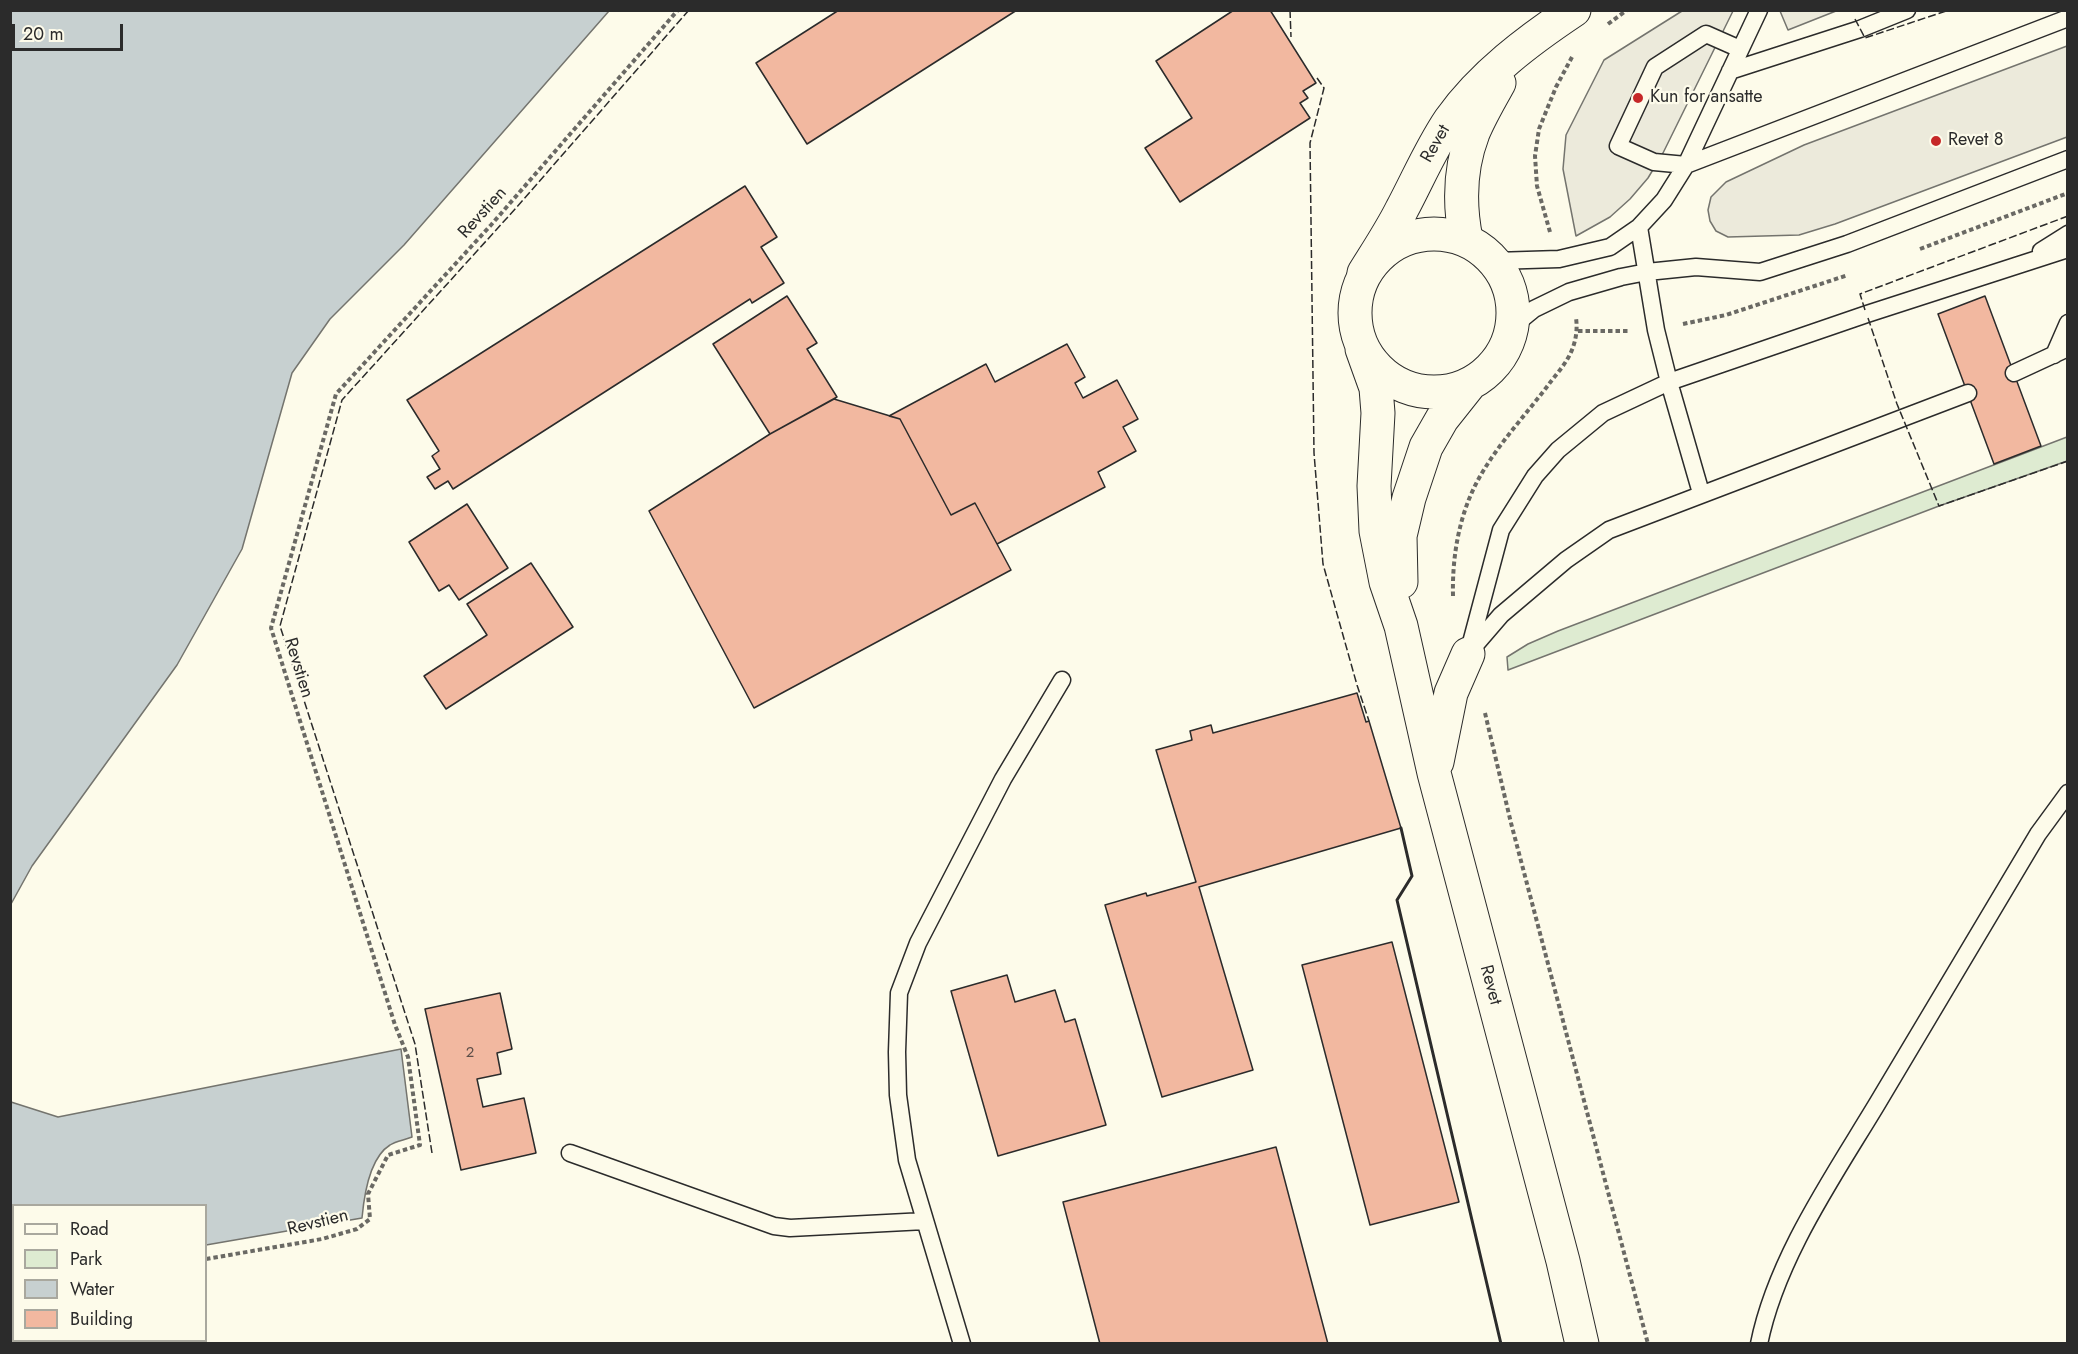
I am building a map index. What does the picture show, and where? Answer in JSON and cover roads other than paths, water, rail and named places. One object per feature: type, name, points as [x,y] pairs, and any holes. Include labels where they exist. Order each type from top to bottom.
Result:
[{"type":"main road","name":"Revet","points":[[1364,273],[1451,119],[1483,81],[1536,37],[1574,10]]},
{"type":"main road","name":"Revet","points":[[1466,239],[1461,217],[1462,172],[1473,133],[1500,79],[1536,37]]},
{"type":"main road","points":[[1440,233],[1466,239],[1495,261],[1505,276],[1514,303],[1511,333],[1498,361],[1469,385],[1440,393],[1407,389],[1382,375],[1362,350],[1354,324],[1355,297],[1364,273],[1384,250],[1407,237],[1440,233]]},
{"type":"main road","name":"Revet","points":[[1362,350],[1376,388],[1378,413],[1374,486],[1376,531],[1386,582],[1401,626],[1434,773],[1563,1261],[1582,1344]]},
{"type":"main road","name":"Revet","points":[[1401,626],[1400,536],[1409,498],[1426,447],[1442,419],[1469,385]]},
{"type":"main road","points":[[1434,773],[1451,693],[1468,654]]},
{"type":"lane","points":[[1495,261],[1559,260],[1610,247],[1639,227],[1664,200],[1686,165],[1759,10]]},
{"type":"lane","points":[[1730,71],[1907,10]]},
{"type":"lane","points":[[1740,49],[1706,34],[1655,67],[1618,146],[1654,162],[1686,165],[2067,18]]},
{"type":"lane","points":[[1512,327],[1534,309],[1569,292],[1647,272],[1696,267],[1760,272],[1846,244],[2067,159]]},
{"type":"lane","points":[[1639,227],[1656,330],[1701,493]]},
{"type":"lane","points":[[2023,263],[2067,234]]},
{"type":"lane","points":[[1468,654],[1501,530],[1535,476],[1558,450],[1603,413],[1669,382],[2067,249]]},
{"type":"lane","points":[[2023,263],[2067,261]]},
{"type":"lane","points":[[2066,354],[2067,323]]},
{"type":"lane","points":[[2066,354],[2067,332]]},
{"type":"lane","points":[[2066,354],[2067,339]]},
{"type":"lane","points":[[2014,373],[2066,354]]},
{"type":"lane","points":[[1468,654],[1501,615],[1566,560],[1609,530],[1968,393]]},
{"type":"lane","points":[[962,1344],[907,1160],[898,1095],[899,993],[918,943],[1003,779],[1062,680]]},
{"type":"lane","points":[[1759,1344],[1764,1318],[1790,1252],[2038,834],[2067,793]]},
{"type":"lane","points":[[570,1153],[774,1226],[790,1228],[925,1221]]},
{"type":"water","points":[[11,10],[609,11],[404,245],[330,319],[292,373],[242,549],[177,665],[32,866],[11,904]]},
{"type":"water","points":[[401,1049],[412,1137],[390,1145],[377,1159],[369,1178],[362,1218],[207,1245],[207,1204],[12,1204],[11,1238],[11,1102],[58,1117]]},
{"type":"place","name":"Kun for ansatte","points":[[1638,98]]},
{"type":"place","name":"Revet 8","points":[[1936,141]]}]
